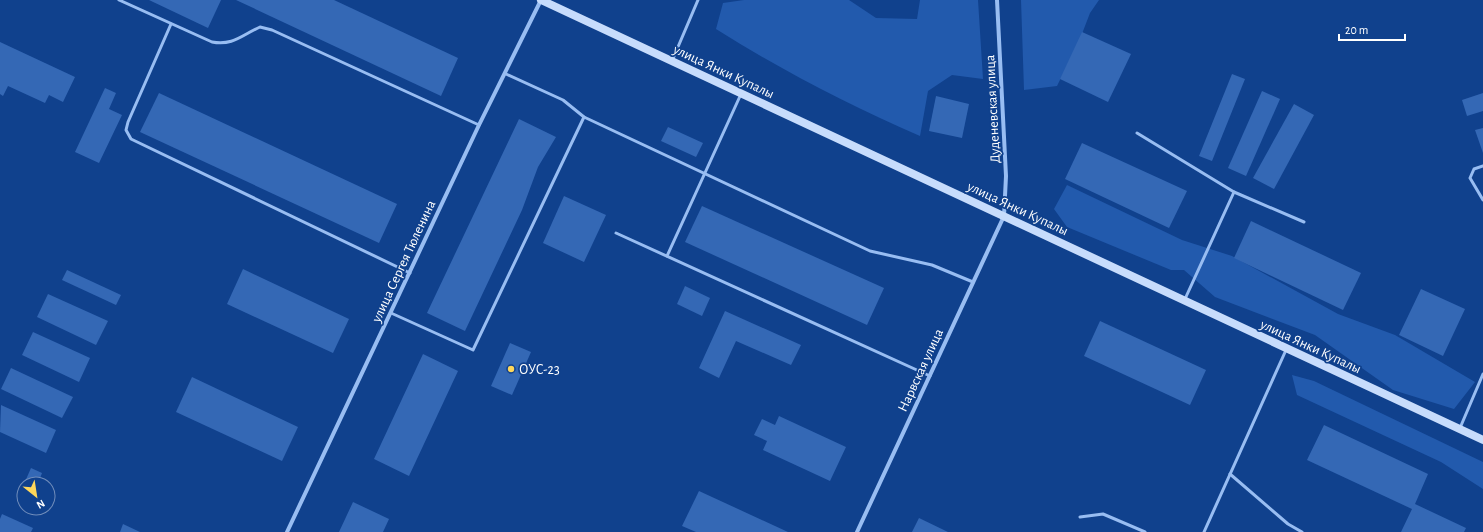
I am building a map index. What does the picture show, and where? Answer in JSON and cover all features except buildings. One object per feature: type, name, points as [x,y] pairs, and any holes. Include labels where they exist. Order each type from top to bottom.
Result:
[{"type":"street","name":"улица Янки Купалы","points":[[541,0],[1483,440]]},
{"type":"street","name":"улица Сергея Тюленина","points":[[287,532],[479,126],[506,74],[541,0]]},
{"type":"street","name":"Дуденевская улица","points":[[997,0],[1006,176],[1004,216]]},
{"type":"street","name":"Нарвская улица","points":[[857,532],[1004,216]]},
{"type":"lane","points":[[119,0],[212,42],[223,44],[235,41],[260,27],[272,30],[479,126]]},
{"type":"lane","points":[[672,61],[698,0]]},
{"type":"lane","points":[[171,24],[128,122],[126,130],[131,139],[410,273]]},
{"type":"lane","points":[[506,74],[563,100],[584,117],[870,250],[932,265],[973,282]]},
{"type":"lane","points":[[667,256],[741,94]]},
{"type":"lane","points":[[391,313],[473,350],[584,117]]},
{"type":"lane","points":[[1137,133],[1234,192],[1304,222]]},
{"type":"lane","points":[[1483,166],[1474,169],[1470,178],[1483,200]]},
{"type":"lane","points":[[1184,301],[1234,192]]},
{"type":"lane","points":[[616,234],[930,376]]},
{"type":"lane","points":[[1204,532],[1287,349]]},
{"type":"lane","points":[[1459,429],[1483,374]]},
{"type":"lane","points":[[1230,474],[1288,524],[1302,532]]},
{"type":"lane","points":[[1080,517],[1103,514],[1145,532]]},
{"type":"shaded area","points":[[744,0],[849,0],[876,18],[917,19],[920,0],[978,0],[983,79],[952,75],[928,91],[920,136],[867,112],[816,86],[765,59],[716,29],[723,3]]},
{"type":"shaded area","points":[[1021,0],[1099,0],[1090,13],[1080,39],[1057,86],[1024,90]]},
{"type":"shaded area","points":[[1067,185],[1182,240],[1232,256],[1338,314],[1395,335],[1475,382],[1454,409],[1393,390],[1315,335],[1215,297],[1184,270],[1171,270],[1067,227],[1054,209]]},
{"type":"shaded area","points":[[1292,375],[1314,381],[1483,462],[1483,489],[1441,462],[1297,395]]},
{"type":"place","name":"ОУС-23","points":[[511,369]]}]
